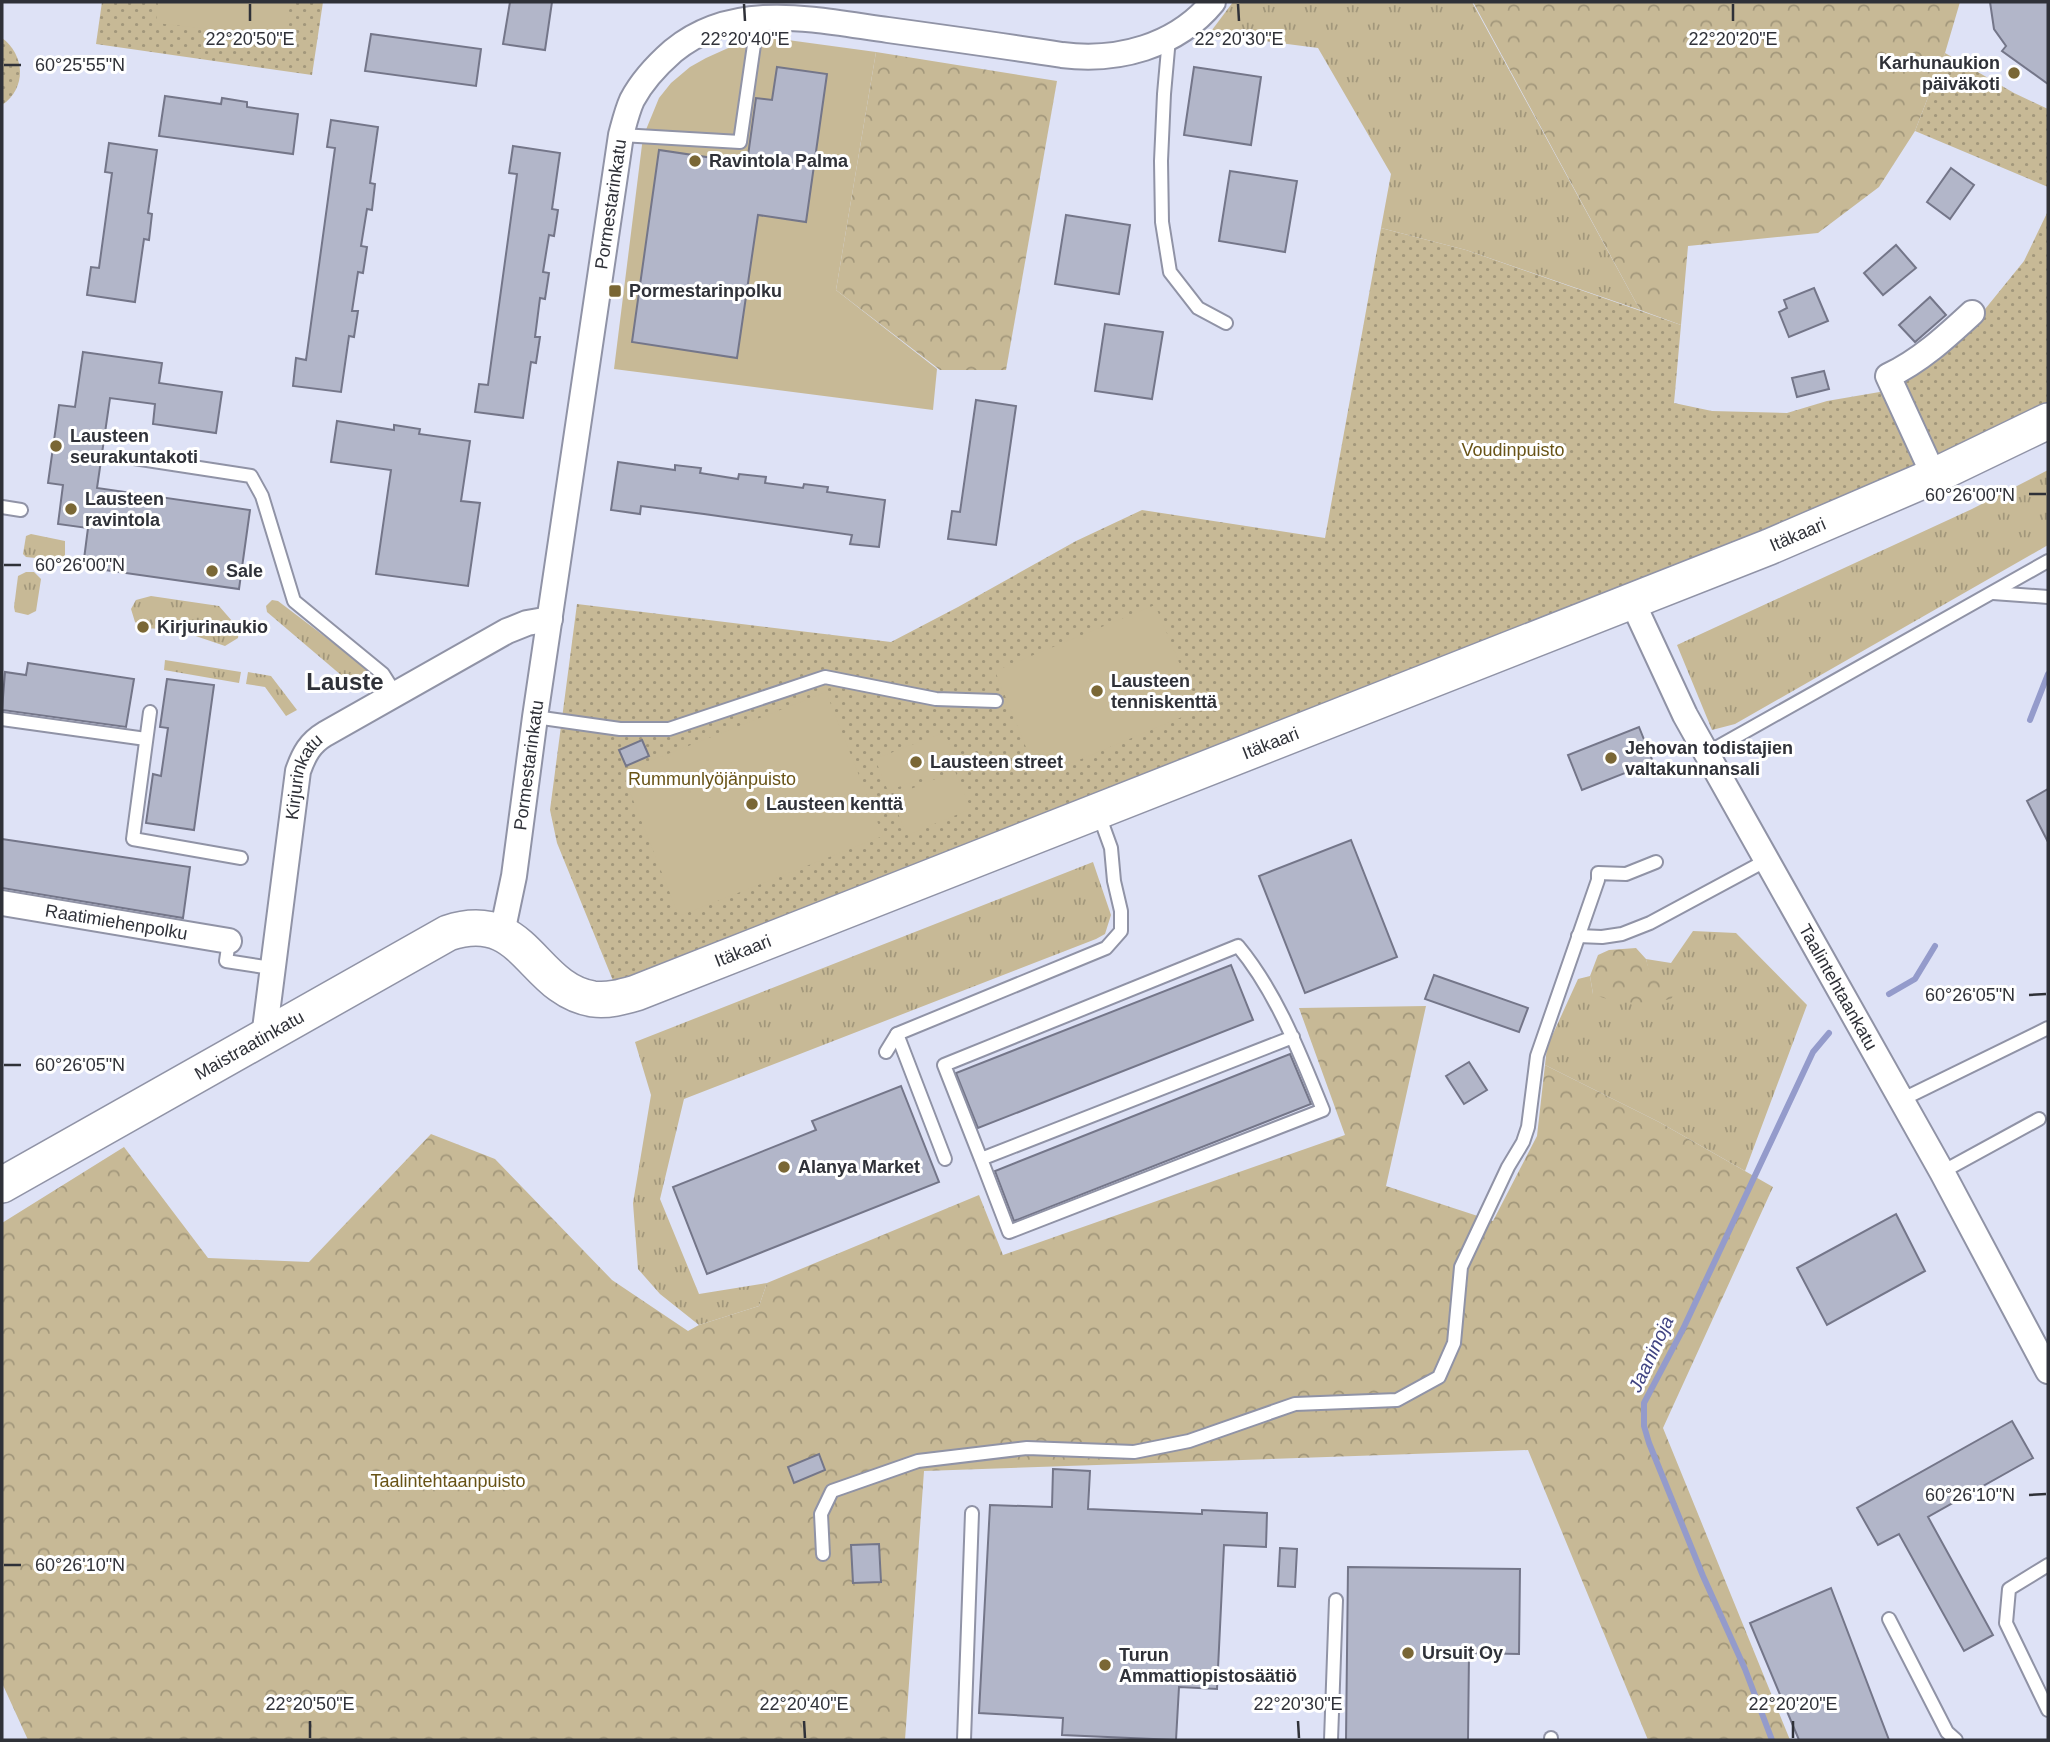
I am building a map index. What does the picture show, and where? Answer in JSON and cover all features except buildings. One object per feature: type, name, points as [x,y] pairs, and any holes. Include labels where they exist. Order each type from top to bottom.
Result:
[{"type":"street","name":"Pormestarinkatu","points":[[502,933],[514,876],[621,135],[632,101],[644,81],[665,58],[697,35],[735,20],[758,17],[811,18],[1082,57],[1102,57],[1133,52],[1169,37],[1187,26],[1213,2]]},
{"type":"street","points":[[1934,476],[1888,376],[1902,370],[1936,346],[1972,313]]},
{"type":"street","name":"Itäkaari","points":[[502,933],[520,944],[560,986],[592,999],[608,1000],[636,993],[1769,547],[1934,476],[2048,421]]},
{"type":"street","name":"Taalintehtaankatu","points":[[1632,601],[1685,715],[1942,1172],[2048,1371]]},
{"type":"street","name":"Kirjurinkatu","points":[[264,1037],[298,771],[305,752],[316,740],[507,631],[527,623],[550,619]]},
{"type":"street","name":"Raatimiehenpolku","points":[[2,903],[229,941]]},
{"type":"street","name":"Maistraatinkatu","points":[[2,1185],[448,933],[472,928],[502,933]]},
{"type":"lane","points":[[621,135],[740,142],[758,17]]},
{"type":"lane","points":[[1169,37],[1161,161],[1162,222],[1170,272],[1198,308],[1226,323]]},
{"type":"lane","points":[[134,458],[251,476],[262,496],[294,601],[383,674],[395,693]]},
{"type":"lane","points":[[2,507],[21,510]]},
{"type":"lane","points":[[1707,753],[2048,561]]},
{"type":"lane","points":[[1993,593],[2048,597]]},
{"type":"lane","points":[[535,717],[620,729],[669,729],[825,677],[936,699],[996,701]]},
{"type":"lane","points":[[150,712],[133,839],[241,858]]},
{"type":"lane","points":[[2,719],[146,739]]},
{"type":"lane","points":[[886,1052],[897,1034],[1106,948],[1121,931],[1121,911],[1114,881],[1111,848],[1098,812]]},
{"type":"lane","points":[[1578,936],[1622,934],[1650,923],[1767,860]]},
{"type":"lane","points":[[823,1554],[821,1514],[832,1491],[918,1461],[1027,1448],[1134,1452],[1189,1441],[1295,1404],[1397,1400],[1439,1377],[1454,1343],[1461,1267],[1508,1167],[1524,1142],[1537,1056],[1598,873],[1626,873],[1656,862]]},
{"type":"lane","points":[[229,941],[226,961],[271,968]]},
{"type":"lane","points":[[1238,946],[1250,960],[1293,1037],[1323,1110],[1009,1232],[981,1158],[944,1065],[1238,946]]},
{"type":"lane","points":[[1901,1100],[2048,1028]]},
{"type":"lane","points":[[897,1034],[945,1159]]},
{"type":"lane","points":[[981,1158],[1293,1037]]},
{"type":"lane","points":[[1942,1172],[2039,1119]]},
{"type":"lane","points":[[964,1740],[972,1513]]},
{"type":"lane","points":[[2048,1564],[2009,1589],[2006,1623],[2048,1710]]},
{"type":"lane","points":[[1331,1740],[1336,1600]]},
{"type":"lane","points":[[1889,1619],[1947,1732],[1956,1740]]},
{"type":"green space","points":[[102,2],[323,2],[312,75],[96,44]]},
{"type":"green space","points":[[158,2],[290,2],[286,38],[156,23]]},
{"type":"green space","points":[[1233,2],[1472,2],[1640,310],[1466,250],[1381,228],[1391,174],[1318,48],[1209,34]]},
{"type":"green space","points":[[1473,2],[1960,2],[1945,53],[1915,131],[1879,187],[1818,233],[1688,246],[1681,325],[1640,310]]},
{"type":"green space","points":[[2,38],[15,53],[20,72],[16,90],[2,105]]},
{"type":"green space","points":[[773,38],[876,52],[836,290],[937,369],[933,410],[614,369],[643,137],[659,98],[671,83],[706,58],[746,40]]},
{"type":"green space","points":[[876,52],[1057,81],[1006,370],[940,370],[836,290]]},
{"type":"green space","points":[[1945,53],[2014,93],[2048,109],[2048,187],[1915,131]]},
{"type":"green space","name":"Voudinpuisto","points":[[2048,211],[2048,408],[1777,525],[1049,819],[614,983],[557,843],[550,810],[577,604],[891,642],[1076,541],[1142,510],[1325,538],[1381,228],[1466,250],[1681,325],[1674,403],[1712,411],[1787,413],[1827,401],[1903,388],[1905,377],[1977,319],[2024,261]]},
{"type":"green space","points":[[2048,470],[2048,545],[1735,724],[1712,730],[1677,645],[1972,509]]},
{"type":"green space","points":[[31,534],[65,541],[62,561],[26,557],[23,554],[26,536]]},
{"type":"green space","points":[[34,572],[41,579],[36,611],[28,615],[15,612],[14,607],[18,576]]},
{"type":"green space","points":[[151,596],[219,606],[239,629],[238,638],[225,646],[178,630],[144,628],[135,622],[131,609],[136,600]]},
{"type":"green space","points":[[272,600],[278,601],[369,670],[348,681],[267,612],[266,606]]},
{"type":"green space","name":"Lausteen tenniskenttä","points":[[1155,605],[1199,710],[1038,777],[995,671]]},
{"type":"green space","points":[[165,660],[241,672],[239,683],[164,670]]},
{"type":"green space","points":[[248,672],[271,676],[297,710],[286,716],[265,687],[246,684]]},
{"type":"green space","name":"Lausteen kenttä","points":[[826,692],[883,836],[679,916],[622,772]]},
{"type":"green space","name":"Lausteen street","points":[[945,732],[957,765],[888,791],[875,759]]},
{"type":"green space","points":[[955,771],[971,809],[907,835],[891,797]]},
{"type":"green space","points":[[1093,862],[1111,915],[1105,934],[684,1099],[660,1199],[699,1294],[767,1283],[759,1306],[699,1325],[660,1294],[638,1269],[633,1203],[651,1095],[635,1042]]},
{"type":"green space","points":[[1693,931],[1736,933],[1807,1005],[1745,1171],[1659,1122],[1545,1065],[1547,1047],[1578,979],[1590,976],[1593,994],[1650,977],[1646,959],[1671,963]]},
{"type":"green space","points":[[1636,948],[1646,959],[1651,977],[1671,977],[1676,992],[1671,999],[1632,1002],[1593,994],[1590,976],[1598,955],[1609,950]]},
{"type":"green space","name":"Taalintehtaanpuisto","points":[[1426,1006],[1386,1186],[1493,1221],[1537,1136],[1545,1065],[1659,1122],[1773,1187],[1663,1428],[1790,1740],[1648,1740],[1528,1450],[924,1471],[905,1740],[28,1740],[2,1683],[2,1223],[124,1147],[208,1258],[309,1262],[431,1134],[495,1159],[612,1280],[688,1331],[759,1306],[767,1283],[979,1195],[1003,1255],[1345,1135],[1299,1008]]},
{"type":"waterway","name":"Jaaninoja","points":[[2030,720],[2048,674]]},
{"type":"waterway","name":"Jaaninoja","points":[[1889,994],[1915,979],[1935,946]]},
{"type":"waterway","name":"Jaaninoja","points":[[1772,1740],[1745,1669],[1703,1576],[1649,1443],[1644,1426],[1644,1403],[1683,1329],[1813,1052],[1829,1033]]},
{"type":"place","name":"Karhunaukion päiväkoti","points":[[2014,73]]},
{"type":"place","name":"Ravintola Palma","points":[[695,161]]},
{"type":"place","name":"Pormestarinpolku","points":[[615,291]]},
{"type":"place","name":"Lausteen seurakuntakoti","points":[[56,446]]},
{"type":"place","name":"Lausteen ravintola","points":[[71,509]]},
{"type":"place","name":"Sale","points":[[212,571]]},
{"type":"place","name":"Kirjurinaukio","points":[[143,627]]},
{"type":"place","name":"Lausteen tenniskenttä","points":[[1097,691]]},
{"type":"place","name":"Jehovan todistajien valtakunnansali","points":[[1611,758]]},
{"type":"place","name":"Lausteen street","points":[[916,762]]},
{"type":"place","name":"Lausteen kenttä","points":[[752,804]]},
{"type":"place","name":"Alanya Market","points":[[784,1167]]},
{"type":"place","name":"Ursuit Oy","points":[[1408,1653]]},
{"type":"place","name":"Turun Ammattiopistosäätiö","points":[[1105,1665]]},
{"type":"district","name":"Lauste","points":[[345,681]]},
{"type":"park label","name":"Rummunlyöjänpuisto","points":[[712,779]]}]
